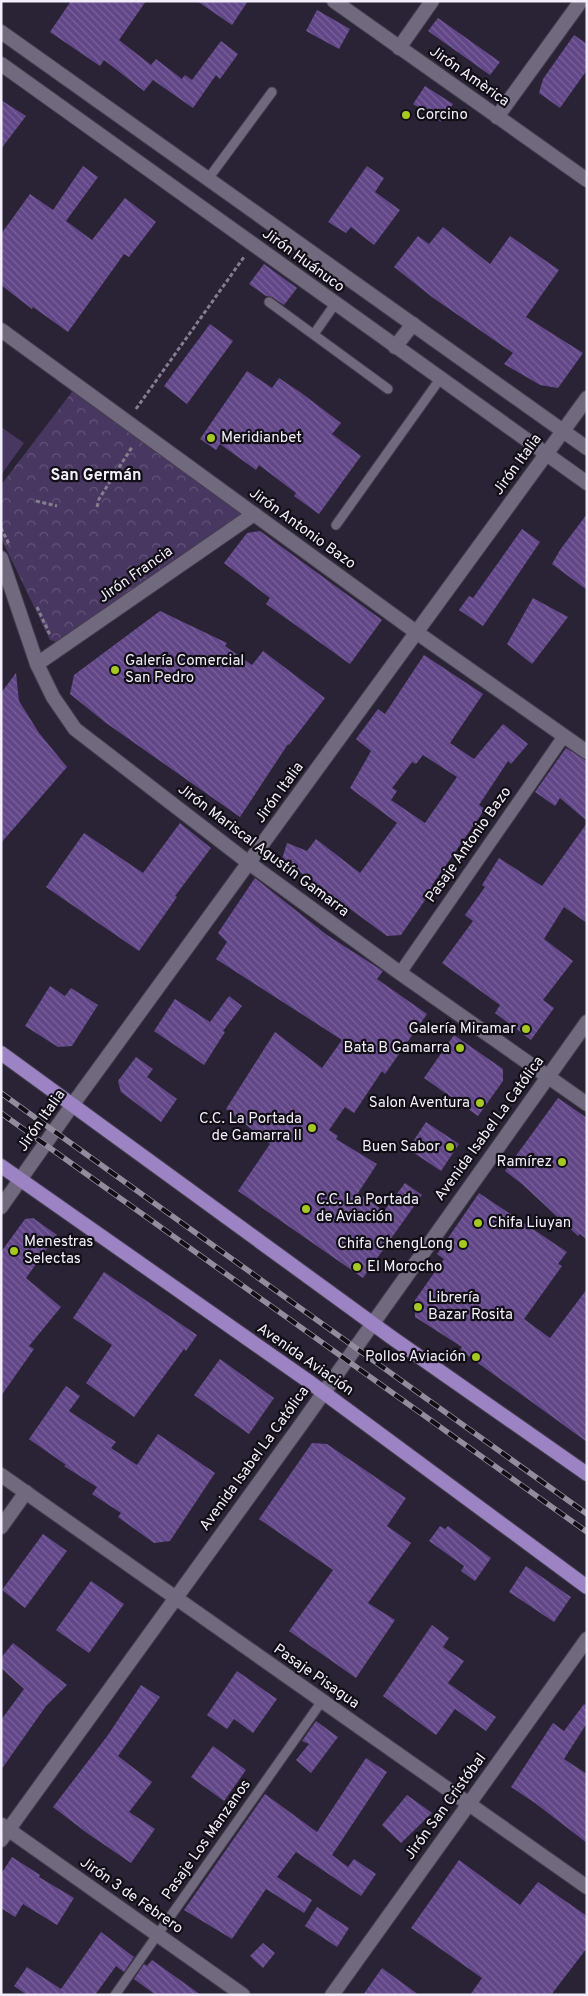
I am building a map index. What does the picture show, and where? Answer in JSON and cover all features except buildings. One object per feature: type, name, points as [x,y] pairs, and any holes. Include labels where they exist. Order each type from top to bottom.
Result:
[{"type":"main road","points":[[1,1053],[372,1323],[587,1474]]},
{"type":"main road","name":"Avenida Aviación","points":[[1,1166],[323,1392],[587,1587]]},
{"type":"street","name":"Jirón Amèrica","points":[[334,1],[587,180]]},
{"type":"street","points":[[399,48],[432,1]]},
{"type":"street","points":[[497,117],[580,1]]},
{"type":"street","name":"Jirón Huánuco","points":[[1,32],[587,448]]},
{"type":"street","name":"Jirón Huánuco","points":[[1,64],[587,483]]},
{"type":"street","points":[[395,347],[413,324]]},
{"type":"street","name":"Jirón Antonio Bazo","points":[[1,330],[416,632],[587,752]]},
{"type":"street","name":"Jirón Italia","points":[[1,1208],[73,1104],[587,398]]},
{"type":"street","name":"Jirón Francia","points":[[37,664],[254,514]]},
{"type":"street","name":"Jirón Mariscal Agustín Gamarra","points":[[1,558],[37,664],[53,697],[75,729],[249,863],[400,973],[587,1104]]},
{"type":"street","name":"Pasaje Antonio Bazo","points":[[400,973],[564,736]]},
{"type":"street","name":"Avenida Isabel La Católica","points":[[4,1831],[323,1392],[587,1022]]},
{"type":"street","name":"Pasaje Pisagua","points":[[1,1475],[587,1887]]},
{"type":"street","points":[[1,1527],[26,1492]]},
{"type":"street","name":"Jirón San Cristóbal","points":[[332,1995],[587,1639]]},
{"type":"street","name":"Jirón 3 de Febrero","points":[[4,1831],[157,1934],[243,1995]]},
{"type":"lane","points":[[208,179],[272,92]]},
{"type":"lane","points":[[269,302],[388,389]]},
{"type":"lane","points":[[314,334],[335,304]]},
{"type":"lane","points":[[336,525],[440,379]]},
{"type":"lane","name":"Pasaje Los Manzanos","points":[[115,1995],[322,1701]]},
{"type":"path","points":[[127,422],[253,245]]},
{"type":"path","points":[[97,508],[99,499],[133,445]]},
{"type":"path","points":[[36,501],[57,506]]},
{"type":"path","points":[[1,528],[9,545]]},
{"type":"path","points":[[36,604],[51,638]]},
{"type":"green space","points":[[75,388],[246,512],[56,642],[50,640],[1,538],[1,485]]},
{"type":"green space","points":[[1,427],[24,443],[1,475]]},
{"type":"railway","points":[[1,1093],[587,1514]]},
{"type":"railway","points":[[1,1113],[587,1532]]},
{"type":"place","name":"Corcino","points":[[406,115]]},
{"type":"place","name":"Meridianbet","points":[[211,438]]},
{"type":"place","name":"Galería Comercial San Pedro","points":[[115,670]]},
{"type":"place","name":"Galería Miramar","points":[[526,1029]]},
{"type":"place","name":"Bata B Gamarra","points":[[460,1048]]},
{"type":"place","name":"Salon Aventura","points":[[480,1103]]},
{"type":"place","name":"C.C. La Portada de Gamarra II","points":[[312,1128]]},
{"type":"place","name":"Buen Sabor","points":[[450,1147]]},
{"type":"place","name":"Ramírez","points":[[562,1162]]},
{"type":"place","name":"C.C. La Portada de Aviación","points":[[306,1209]]},
{"type":"place","name":"Chifa Liuyan","points":[[478,1223]]},
{"type":"place","name":"Chifa ChengLong","points":[[463,1244]]},
{"type":"place","name":"Menestras Selectas","points":[[14,1251]]},
{"type":"place","name":"El Morocho","points":[[357,1267]]},
{"type":"place","name":"Librería Bazar Rosita","points":[[418,1307]]},
{"type":"place","name":"Pollos Aviación","points":[[476,1357]]},
{"type":"district","name":"San Germán","points":[[96,476]]}]
